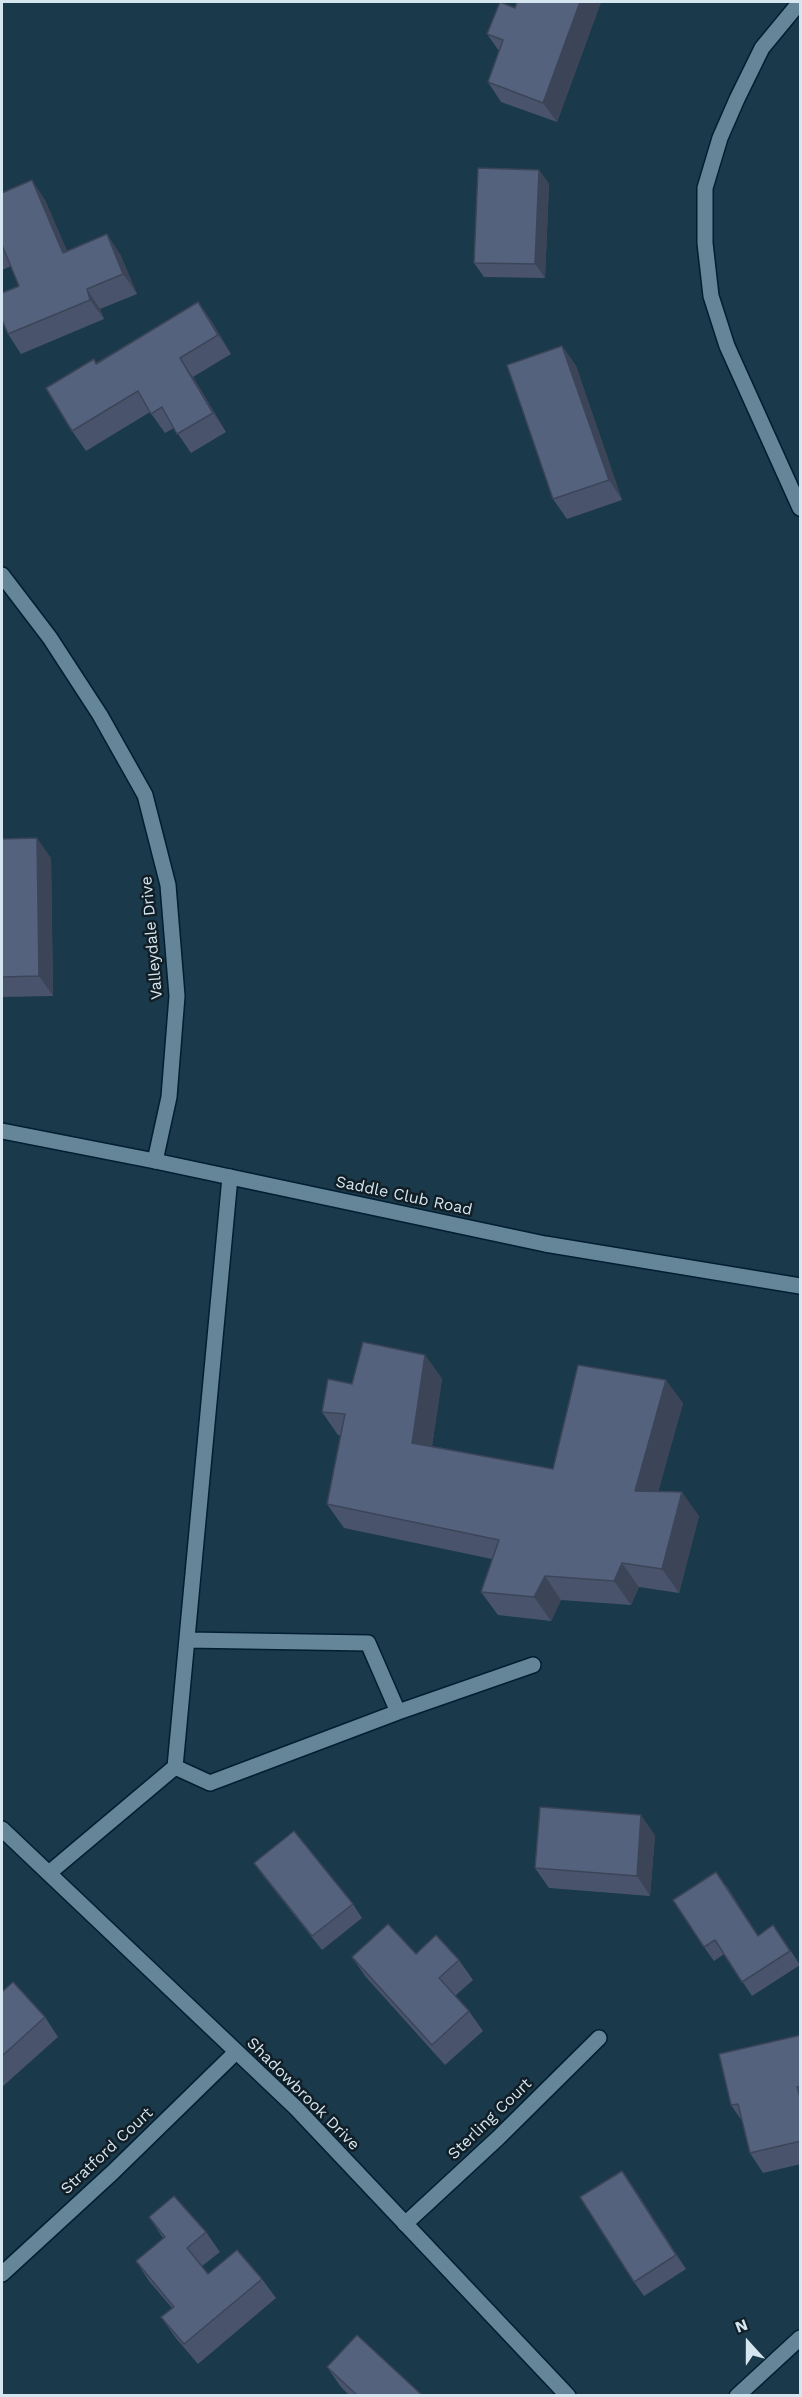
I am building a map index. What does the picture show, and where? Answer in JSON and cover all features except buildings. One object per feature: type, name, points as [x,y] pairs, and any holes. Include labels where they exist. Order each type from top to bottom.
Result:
[{"type":"street","points":[[800,2],[762,48],[720,138],[705,188],[705,243],[711,296],[727,346],[801,508]]},
{"type":"street","name":"Valleydale Drive","points":[[2,575],[50,638],[94,705],[145,795],[168,885],[177,996],[169,1097],[155,1161]]},
{"type":"street","name":"Saddle Club Road","points":[[2,1131],[155,1161],[545,1244],[801,1286]]},
{"type":"street","points":[[49,1873],[176,1767],[230,1177]]},
{"type":"street","points":[[187,1640],[368,1643],[398,1712]]},
{"type":"street","points":[[176,1767],[210,1783],[398,1712],[533,1665]]},
{"type":"street","name":"Shadowbrook Drive","points":[[2,1829],[296,2108],[568,2396]]},
{"type":"street","name":"Sterling Court","points":[[405,2224],[498,2138],[599,2038]]},
{"type":"street","name":"Stratford Court","points":[[2,2274],[113,2172],[236,2052]]},
{"type":"street","points":[[737,2396],[801,2338]]}]
